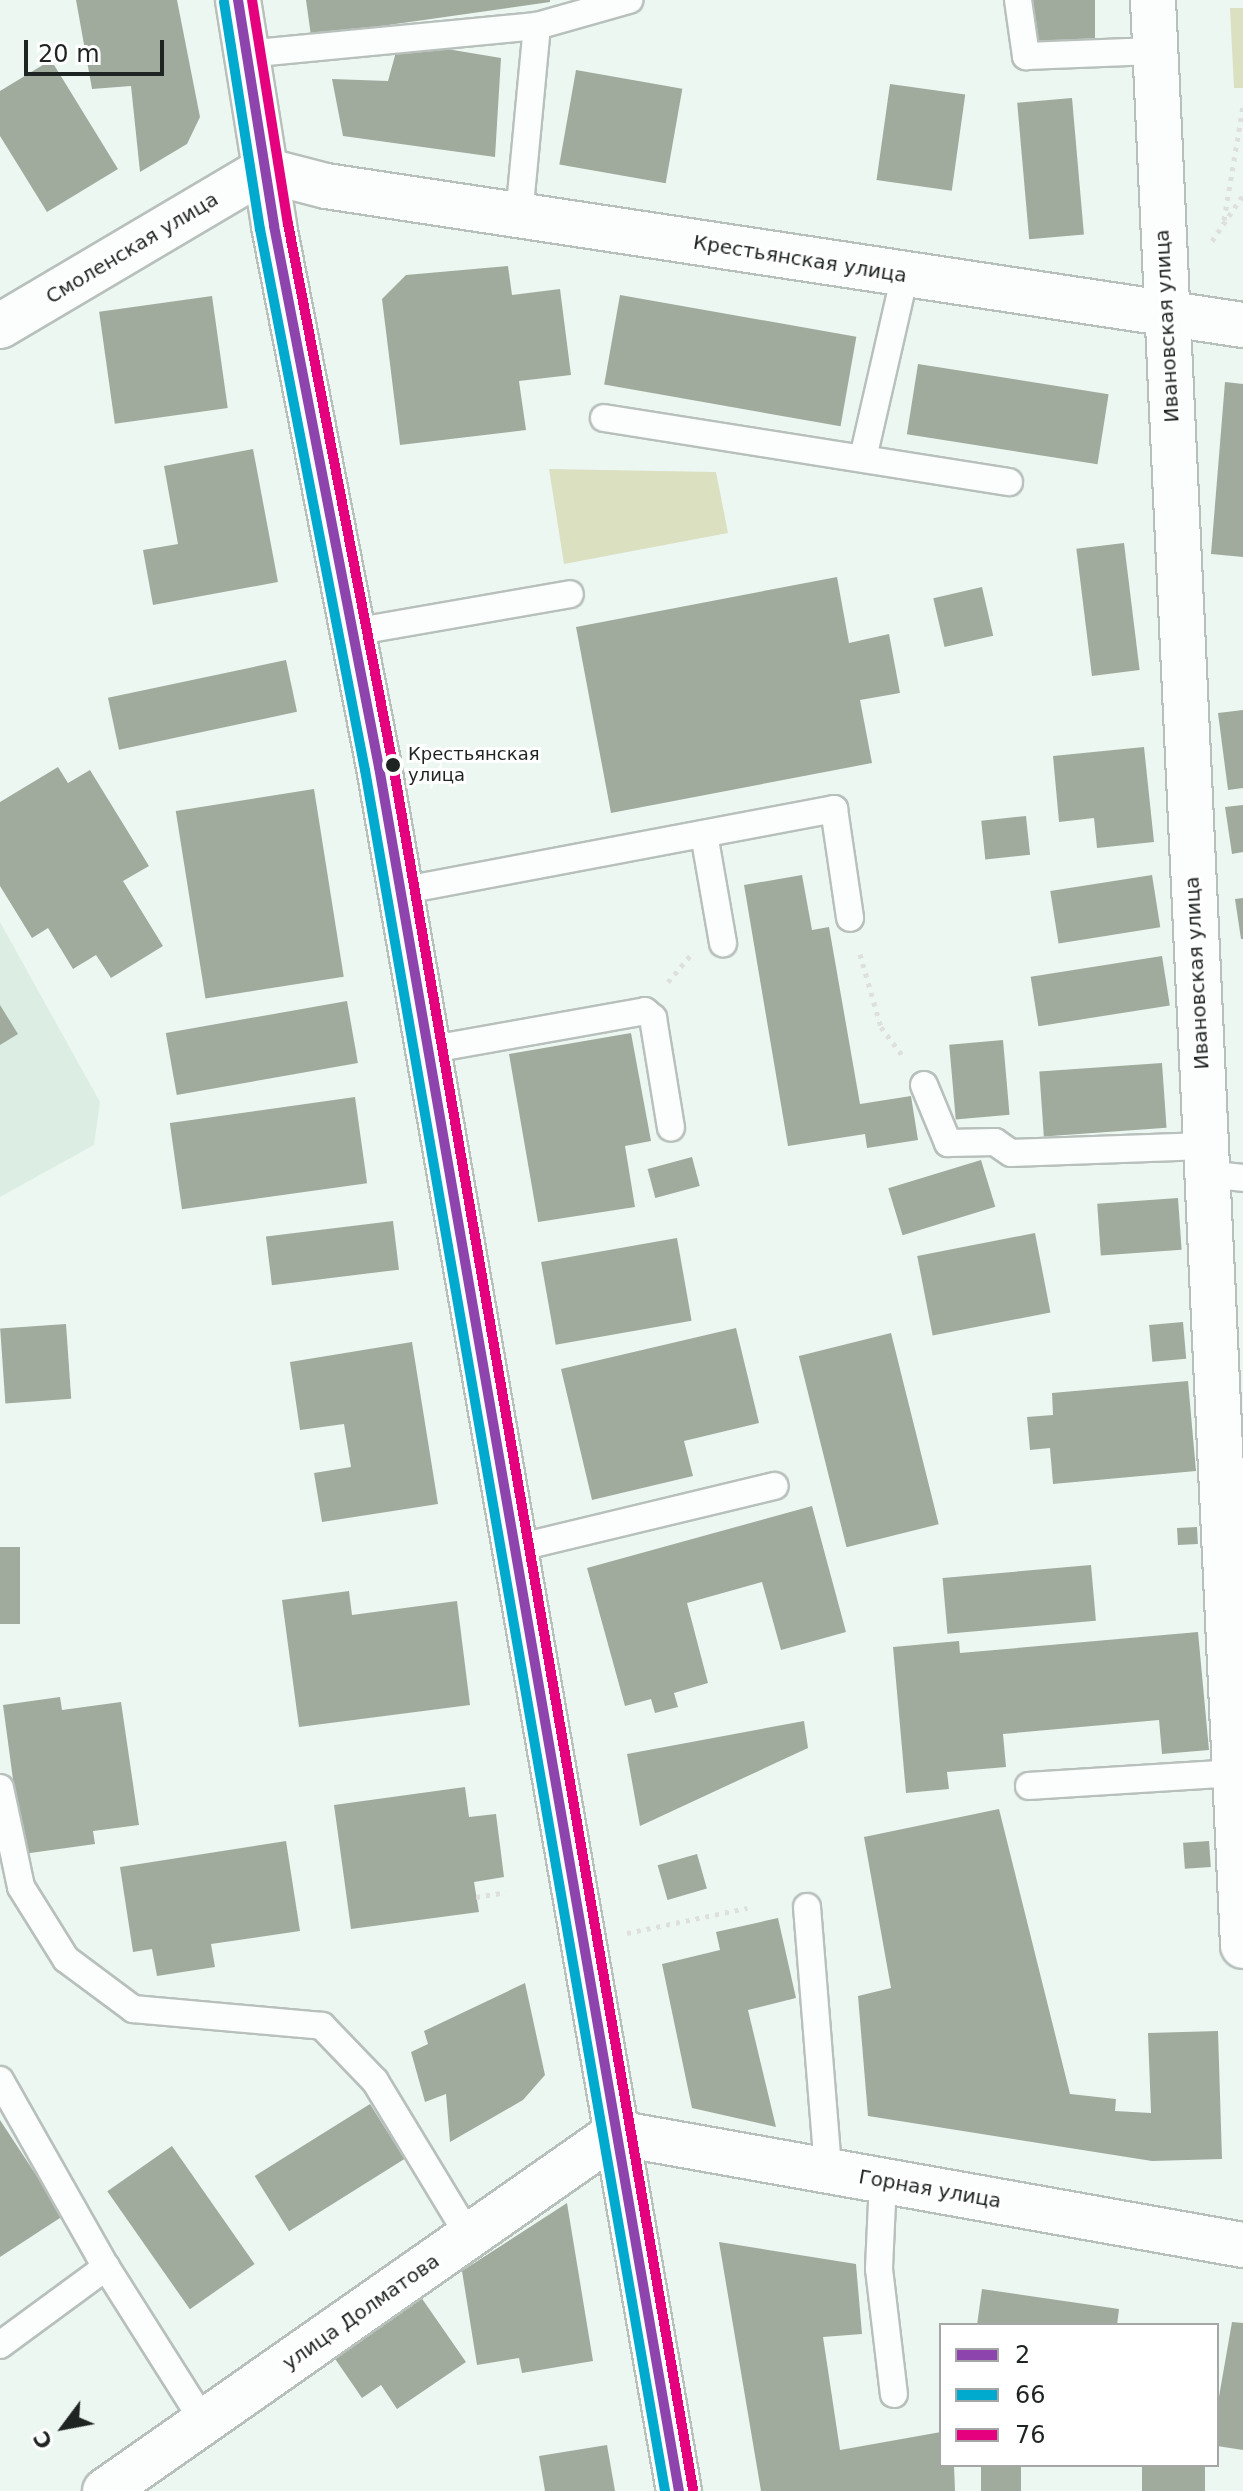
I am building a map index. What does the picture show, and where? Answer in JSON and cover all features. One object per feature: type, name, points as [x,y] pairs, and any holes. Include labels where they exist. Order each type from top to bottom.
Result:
[{"type":"street","points":[[238,0],[264,170],[400,891],[512,1549],[679,2491]]},
{"type":"street","name":"Ивановская улица","points":[[1153,0],[1165,315],[1230,1398],[1209,1500],[1223,1579],[1241,1857],[1243,1946]]},
{"type":"street","name":"Крестьянская улица","points":[[264,170],[326,186],[1243,325]]},
{"type":"street","name":"Смоленская улица","points":[[0,326],[264,170]]},
{"type":"street","name":"Горная улица","points":[[616,2133],[1243,2245]]},
{"type":"street","name":"улица Долматова","points":[[105,2491],[616,2133]]},
{"type":"lane","points":[[246,54],[537,26],[629,0]]},
{"type":"lane","points":[[1018,0],[1026,56],[1154,51]]},
{"type":"lane","points":[[519,216],[537,26]]},
{"type":"lane","points":[[863,458],[905,275]]},
{"type":"lane","points":[[604,418],[1009,482]]},
{"type":"lane","points":[[353,632],[570,594]]},
{"type":"lane","points":[[400,891],[834,809],[850,918]]},
{"type":"lane","points":[[704,834],[721,932]]},
{"type":"lane","points":[[427,1050],[645,1011],[653,1018],[671,1128]]},
{"type":"lane","points":[[924,1085],[948,1143],[995,1142],[1011,1153],[1218,1166]]},
{"type":"lane","points":[[512,1549],[775,1486]]},
{"type":"lane","points":[[1029,1786],[1235,1773]]},
{"type":"lane","points":[[0,1788],[21,1887],[66,1959],[133,2009],[322,2026],[375,2081],[469,2236]]},
{"type":"lane","points":[[807,1907],[828,2170]]},
{"type":"lane","points":[[0,2080],[106,2267],[204,2422]]},
{"type":"lane","points":[[883,2180],[879,2269],[894,2394]]},
{"type":"lane","points":[[0,2345],[106,2267]]},
{"type":"path","points":[[1223,223],[1243,106]]},
{"type":"path","points":[[1209,247],[1243,195]]},
{"type":"path","points":[[850,918],[881,1027],[924,1085]]},
{"type":"path","points":[[645,1011],[721,932]]},
{"type":"path","points":[[476,1897],[506,1892]]},
{"type":"path","points":[[622,1934],[747,1908]]},
{"type":"shaded area","points":[[0,922],[100,1102],[94,1145],[0,1197]]},
{"type":"green space","points":[[1230,8],[1243,8],[1243,88],[1234,88]]},
{"type":"green space","points":[[549,469],[716,472],[728,533],[564,564]]},
{"type":"building","points":[[76,0],[177,0],[200,117],[187,144],[140,172],[131,86],[92,89]]},
{"type":"building","points":[[306,0],[550,0],[550,2],[311,36]]},
{"type":"building","points":[[1029,0],[1095,0],[1095,41],[1029,41]]},
{"type":"building","points":[[399,41],[501,58],[495,157],[343,136],[332,79],[388,81]]},
{"type":"building","points":[[51,60],[118,169],[47,212],[0,136],[0,91]]},
{"type":"building","points":[[576,70],[682,89],[666,183],[559,165]]},
{"type":"building","points":[[890,84],[965,95],[952,191],[877,180]]},
{"type":"building","points":[[1072,98],[1084,234],[1029,239],[1017,103]]},
{"type":"building","points":[[508,266],[512,295],[560,289],[571,375],[519,381],[526,430],[400,445],[382,299],[406,275]]},
{"type":"building","points":[[620,295],[856,337],[841,426],[604,385]]},
{"type":"building","points":[[212,296],[228,408],[115,424],[99,312]]},
{"type":"building","points":[[918,364],[1109,394],[1098,464],[907,434]]},
{"type":"building","points":[[1225,382],[1243,384],[1243,557],[1211,554]]},
{"type":"building","points":[[253,449],[278,582],[153,605],[143,550],[178,544],[164,466]]},
{"type":"building","points":[[1124,543],[1140,670],[1092,676],[1076,549]]},
{"type":"building","points":[[837,577],[849,643],[889,634],[900,693],[860,700],[872,763],[611,813],[576,627]]},
{"type":"building","points":[[982,587],[993,636],[945,647],[933,598]]},
{"type":"building","points":[[286,660],[297,712],[119,750],[108,698]]},
{"type":"building","points":[[1243,710],[1243,788],[1228,790],[1218,713]]},
{"type":"building","points":[[1144,747],[1154,842],[1097,848],[1094,818],[1059,822],[1053,756]]},
{"type":"building","points":[[58,767],[68,783],[90,770],[149,866],[123,881],[163,946],[111,978],[96,955],[73,969],[48,928],[32,938],[0,886],[0,802]]},
{"type":"building","points":[[314,789],[344,977],[205,999],[176,811]]},
{"type":"building","points":[[1243,805],[1243,852],[1232,854],[1225,807]]},
{"type":"building","points":[[1026,816],[1030,855],[985,859],[981,821]]},
{"type":"building","points":[[802,875],[812,930],[829,927],[860,1104],[911,1096],[918,1140],[867,1148],[865,1134],[788,1146],[744,885]]},
{"type":"building","points":[[1152,875],[1160,927],[1059,943],[1050,891]]},
{"type":"building","points":[[1243,898],[1243,939],[1241,939],[1235,899]]},
{"type":"building","points":[[1162,956],[1170,1005],[1038,1026],[1031,977]]},
{"type":"building","points":[[347,1001],[358,1063],[177,1095],[166,1033]]},
{"type":"building","points":[[0,1005],[18,1034],[0,1045]]},
{"type":"building","points":[[631,1033],[651,1141],[625,1146],[635,1207],[538,1222],[509,1054]]},
{"type":"building","points":[[1003,1040],[1010,1115],[956,1119],[949,1045]]},
{"type":"building","points":[[1162,1063],[1167,1128],[1044,1136],[1039,1072]]},
{"type":"building","points":[[355,1097],[367,1183],[182,1209],[170,1123]]},
{"type":"building","points":[[692,1157],[700,1186],[655,1198],[648,1169]]},
{"type":"building","points":[[981,1160],[995,1207],[903,1235],[888,1188]]},
{"type":"building","points":[[1178,1198],[1182,1250],[1101,1256],[1097,1204]]},
{"type":"building","points":[[393,1221],[399,1270],[272,1285],[266,1237]]},
{"type":"building","points":[[1035,1233],[1050,1313],[933,1335],[917,1256]]},
{"type":"building","points":[[677,1238],[692,1321],[556,1345],[541,1262]]},
{"type":"building","points":[[1183,1322],[1186,1359],[1152,1362],[1149,1325]]},
{"type":"building","points":[[66,1324],[71,1399],[5,1403],[0,1329]]},
{"type":"building","points":[[736,1328],[759,1423],[684,1441],[693,1476],[592,1500],[561,1369]]},
{"type":"building","points":[[891,1333],[939,1524],[846,1547],[799,1356]]},
{"type":"building","points":[[412,1342],[438,1504],[322,1522],[314,1473],[351,1467],[344,1424],[300,1430],[290,1362]]},
{"type":"building","points":[[1188,1381],[1196,1471],[1053,1484],[1050,1448],[1030,1450],[1027,1417],[1053,1415],[1052,1393]]},
{"type":"building","points":[[812,1506],[846,1632],[781,1650],[762,1582],[687,1603],[708,1683],[674,1693],[678,1707],[655,1713],[651,1699],[625,1706],[587,1568]]},
{"type":"building","points":[[1197,1527],[1198,1544],[1178,1545],[1177,1528]]},
{"type":"building","points":[[0,1547],[20,1547],[20,1624],[0,1624]]},
{"type":"building","points":[[1091,1565],[1096,1621],[947,1634],[943,1578]]},
{"type":"building","points":[[349,1591],[352,1615],[457,1601],[470,1705],[299,1727],[282,1600]]},
{"type":"building","points":[[1198,1632],[1209,1750],[1162,1754],[1159,1720],[1003,1734],[1006,1767],[947,1772],[949,1789],[906,1793],[893,1647],[959,1641],[960,1653]]},
{"type":"building","points":[[60,1697],[62,1710],[121,1702],[139,1825],[93,1831],[95,1844],[23,1854],[3,1705]]},
{"type":"building","points":[[804,1721],[808,1748],[640,1826],[627,1754]]},
{"type":"building","points":[[465,1787],[469,1817],[496,1814],[504,1877],[474,1882],[479,1912],[351,1929],[334,1805]]},
{"type":"building","points":[[999,1809],[1070,2094],[1116,2099],[1115,2111],[1151,2113],[1148,2033],[1218,2031],[1222,2159],[1152,2161],[868,2116],[858,1996],[891,1988],[864,1837]]},
{"type":"building","points":[[286,1841],[300,1931],[211,1944],[215,1967],[157,1976],[152,1949],[133,1952],[120,1867]]},
{"type":"building","points":[[1209,1841],[1211,1867],[1185,1869],[1183,1843]]},
{"type":"building","points":[[697,1854],[707,1889],[668,1900],[658,1865]]},
{"type":"building","points":[[778,1918],[796,1998],[748,2010],[776,2127],[692,2108],[662,1964],[720,1950],[716,1932]]},
{"type":"building","points":[[525,1983],[545,2075],[523,2100],[450,2142],[446,2094],[425,2102],[411,2052],[428,2044],[424,2031]]},
{"type":"building","points":[[370,2104],[404,2159],[289,2231],[255,2176]]},
{"type":"building","points":[[0,2120],[63,2216],[0,2257]]},
{"type":"building","points":[[172,2146],[255,2264],[190,2309],[107,2191]]},
{"type":"building","points":[[567,2203],[593,2361],[522,2373],[519,2358],[477,2365],[462,2271]]},
{"type":"building","points":[[719,2242],[856,2264],[862,2334],[823,2337],[840,2450],[939,2432],[939,2467],[954,2467],[955,2491],[761,2491]]},
{"type":"building","points":[[982,2289],[1119,2309],[1117,2323],[977,2323]]},
{"type":"building","points":[[416,2290],[466,2362],[397,2409],[381,2385],[362,2398],[329,2350]]},
{"type":"building","points":[[1232,2322],[1243,2323],[1243,2450],[1219,2446],[1219,2397]]},
{"type":"building","points":[[607,2445],[615,2491],[545,2491],[539,2456]]},
{"type":"building","points":[[981,2467],[1021,2467],[1021,2491],[981,2491]]},
{"type":"building","points":[[1142,2467],[1205,2467],[1205,2491],[1142,2491]]},
{"type":"transit line","name":"2","points":[[238,0],[274,226],[379,767],[679,2491]]},
{"type":"transit line","name":"76","points":[[252,0],[288,224],[393,765],[693,2489]]},
{"type":"transit line","name":"66","points":[[224,2],[260,229],[365,770],[665,2491]]},
{"type":"place","name":"Крестьянская улица","points":[[393,765]]}]
